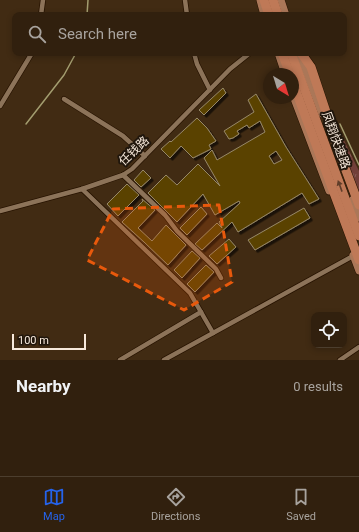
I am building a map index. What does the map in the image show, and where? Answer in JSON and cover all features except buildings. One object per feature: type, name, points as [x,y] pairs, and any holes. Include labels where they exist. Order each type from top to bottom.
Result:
[{"type":"highway","points":[[264,0],[268,12]]},
{"type":"highway","points":[[273,0],[277,12]]},
{"type":"highway","points":[[283,56],[288,68]]},
{"type":"highway","name":"凤翔快速路","points":[[292,56],[359,236]]},
{"type":"highway","points":[[303,56],[312,67],[342,160],[359,205]]},
{"type":"highway","name":"凤翔快速路","points":[[299,100],[356,258]]},
{"type":"main road","points":[[260,0],[263,12]]},
{"type":"main road","points":[[281,0],[285,12]]},
{"type":"main road","points":[[279,56],[283,68]]},
{"type":"main road","points":[[301,56],[329,130],[359,218]]},
{"type":"main road","points":[[296,104],[356,258],[359,271]]},
{"type":"street","points":[[42,12],[44,0]]},
{"type":"street","points":[[185,0],[187,12]]},
{"type":"street","points":[[0,106],[30,56]]},
{"type":"street","points":[[195,56],[197,64],[210,90]]},
{"type":"street","name":"任钱路","points":[[0,211],[123,175],[132,169],[230,69],[246,56]]},
{"type":"street","points":[[64,99],[123,136],[145,156]]},
{"type":"street","points":[[123,175],[165,215],[177,231],[216,269],[221,278]]},
{"type":"street","points":[[82,188],[190,293],[213,333]]},
{"type":"street","points":[[164,360],[356,258]]},
{"type":"street","points":[[120,360],[201,312]]},
{"type":"street","points":[[340,360],[359,347]]},
{"type":"highlighted area","points":[[219,205],[232,282],[184,310],[87,260],[113,209]]},
{"type":"green space","points":[[339,130],[359,171],[359,198],[345,159]]},
{"type":"waterway","points":[[87,12],[88,0]]},
{"type":"waterway","points":[[26,124],[64,75],[74,56]]},
{"type":"waterway","points":[[340,124],[359,165]]}]
